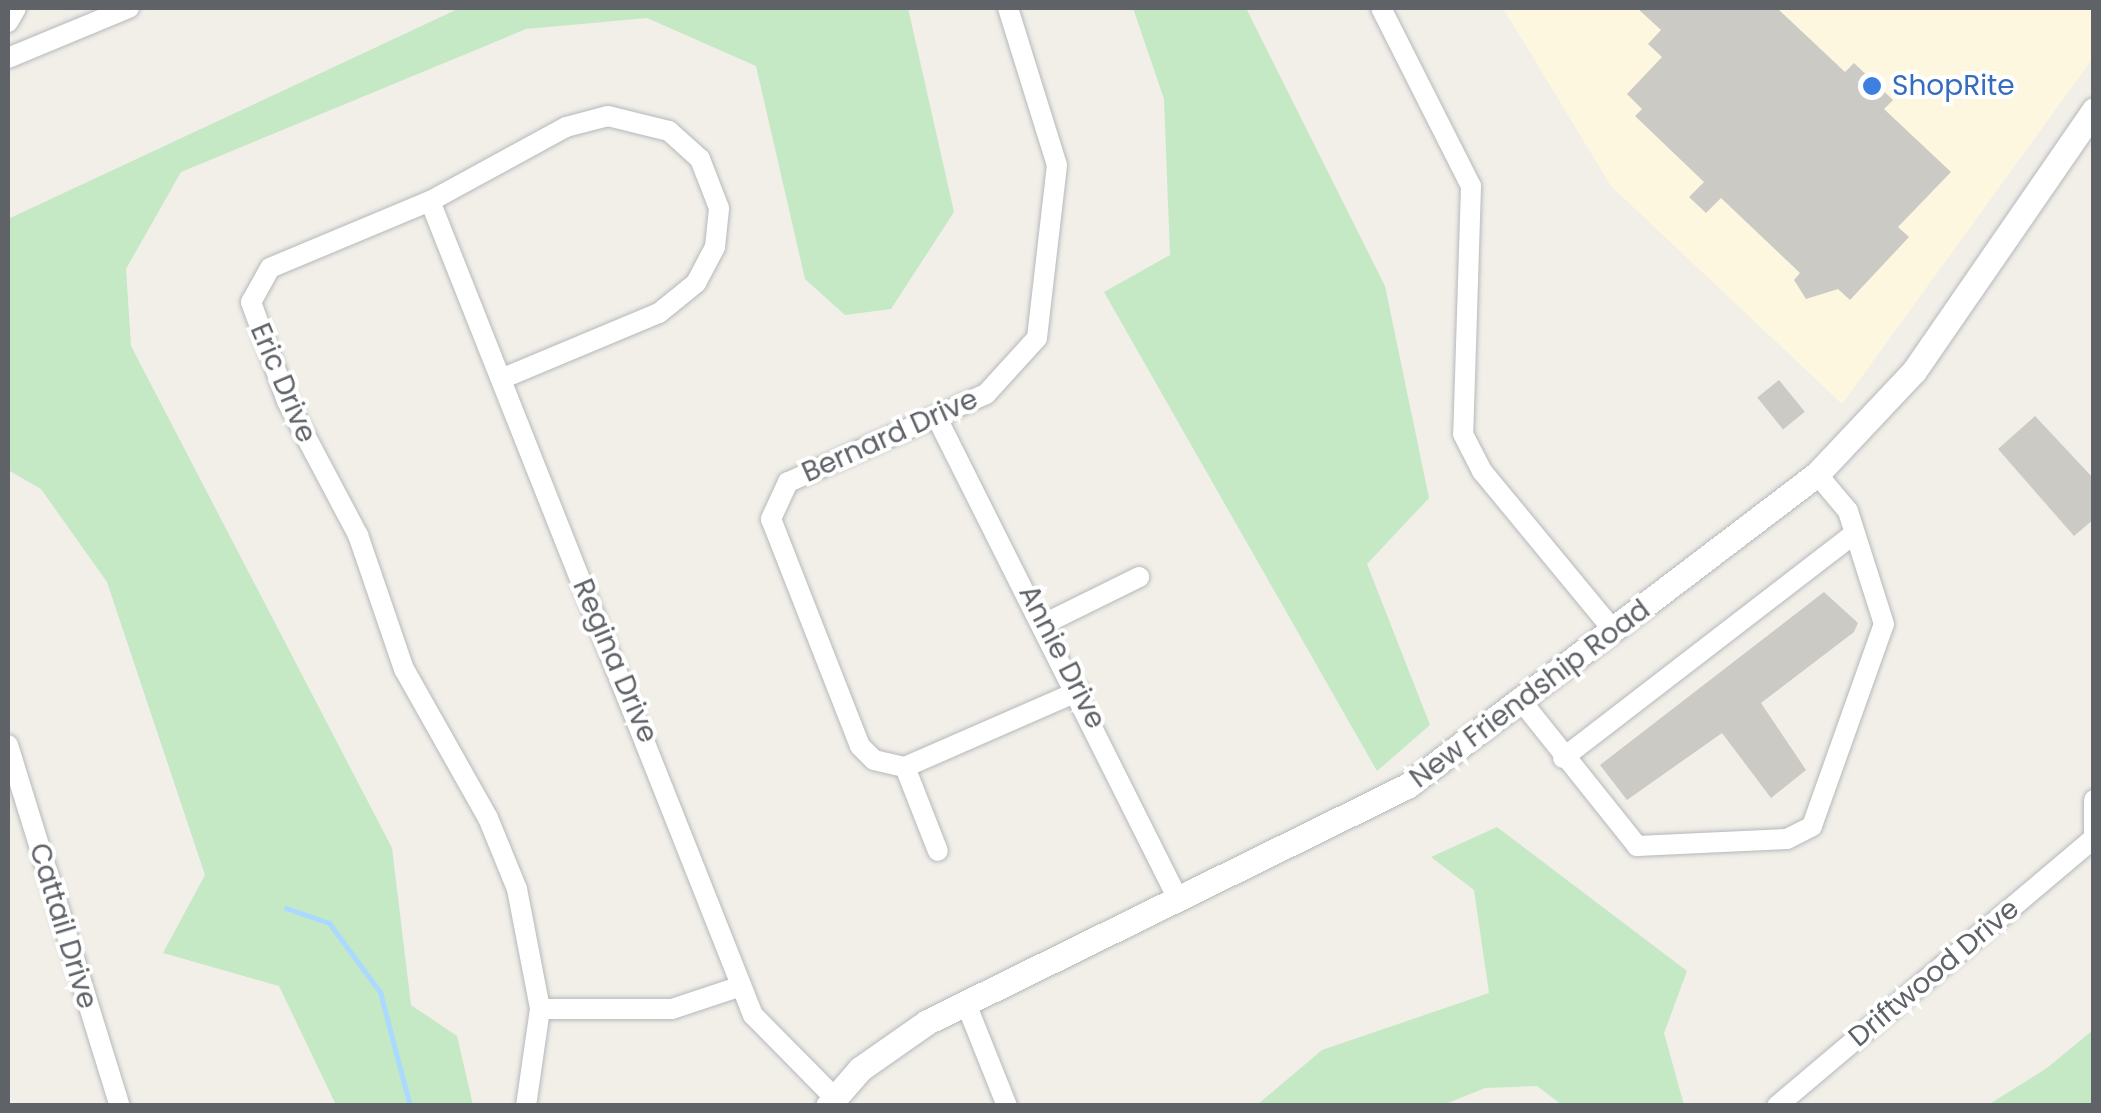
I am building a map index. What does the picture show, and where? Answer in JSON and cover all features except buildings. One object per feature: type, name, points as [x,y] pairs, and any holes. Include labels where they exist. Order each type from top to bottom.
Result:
[{"type":"street","points":[[8,22],[16,8]]},
{"type":"street","points":[[8,58],[129,8]]},
{"type":"street","name":"Bernard Drive","points":[[905,767],[880,763],[860,746],[772,506],[788,482],[937,418],[1008,377],[1046,308],[1057,164],[1008,8]]},
{"type":"street","points":[[1381,8],[1471,186],[1463,434],[1482,471],[1614,632]]},
{"type":"street","name":"New Friendship Road","points":[[831,1101],[896,1040],[1343,824],[1523,703],[1818,474],[1914,371],[2094,110]]},
{"type":"street","name":"Eric Drive","points":[[501,379],[682,298],[715,247],[709,174],[670,131],[608,116],[566,127],[430,201],[270,268],[251,302],[288,401],[358,534],[404,670],[501,846],[530,935],[540,1008],[526,1106]]},
{"type":"street","name":"Regina Drive","points":[[430,201],[741,986],[772,1044],[831,1101]]},
{"type":"street","name":"Annie Drive","points":[[937,418],[1046,623],[1179,902]]},
{"type":"street","points":[[1523,703],[1563,758],[1637,846],[1787,839],[1812,826],[1884,624],[1844,503],[1818,474]]},
{"type":"street","points":[[1563,758],[1854,534]]},
{"type":"street","points":[[1046,623],[1139,577]]},
{"type":"street","points":[[938,851],[905,767],[1080,691]]},
{"type":"street","name":"Cattail Drive","points":[[8,745],[120,1106]]},
{"type":"street","name":"Driftwood Drive","points":[[1776,1106],[2092,841],[2094,800]]},
{"type":"street","points":[[540,1008],[672,1009],[741,986]]},
{"type":"street","points":[[968,1006],[1008,1106]]},
{"type":"shaded area","points":[[1503,8],[2093,8],[2093,58],[1842,404],[1611,186]]},
{"type":"green space","points":[[460,8],[908,8],[954,212],[891,309],[845,315],[805,279],[756,66],[647,18],[526,29],[181,172],[126,269],[131,346],[392,848],[411,1005],[457,1036],[473,1105],[336,1105],[279,986],[163,953],[205,875],[107,582],[41,489],[8,470],[8,219]]},
{"type":"green space","points":[[1133,8],[1246,8],[1385,286],[1429,498],[1367,564],[1430,725],[1377,771],[1104,292],[1170,255],[1164,99]]},
{"type":"green space","points":[[1497,827],[1687,971],[1664,1033],[1684,1105],[1562,1105],[1537,1086],[1485,1088],[1443,1105],[1257,1105],[1322,1050],[1489,993],[1474,890],[1431,857]]},
{"type":"green space","points":[[2093,1030],[2093,1105],[1988,1105],[2047,1068]]},
{"type":"waterway","points":[[286,908],[329,923],[380,992],[410,1106]]},
{"type":"place","name":"ShopRite","points":[[1872,86]]}]
